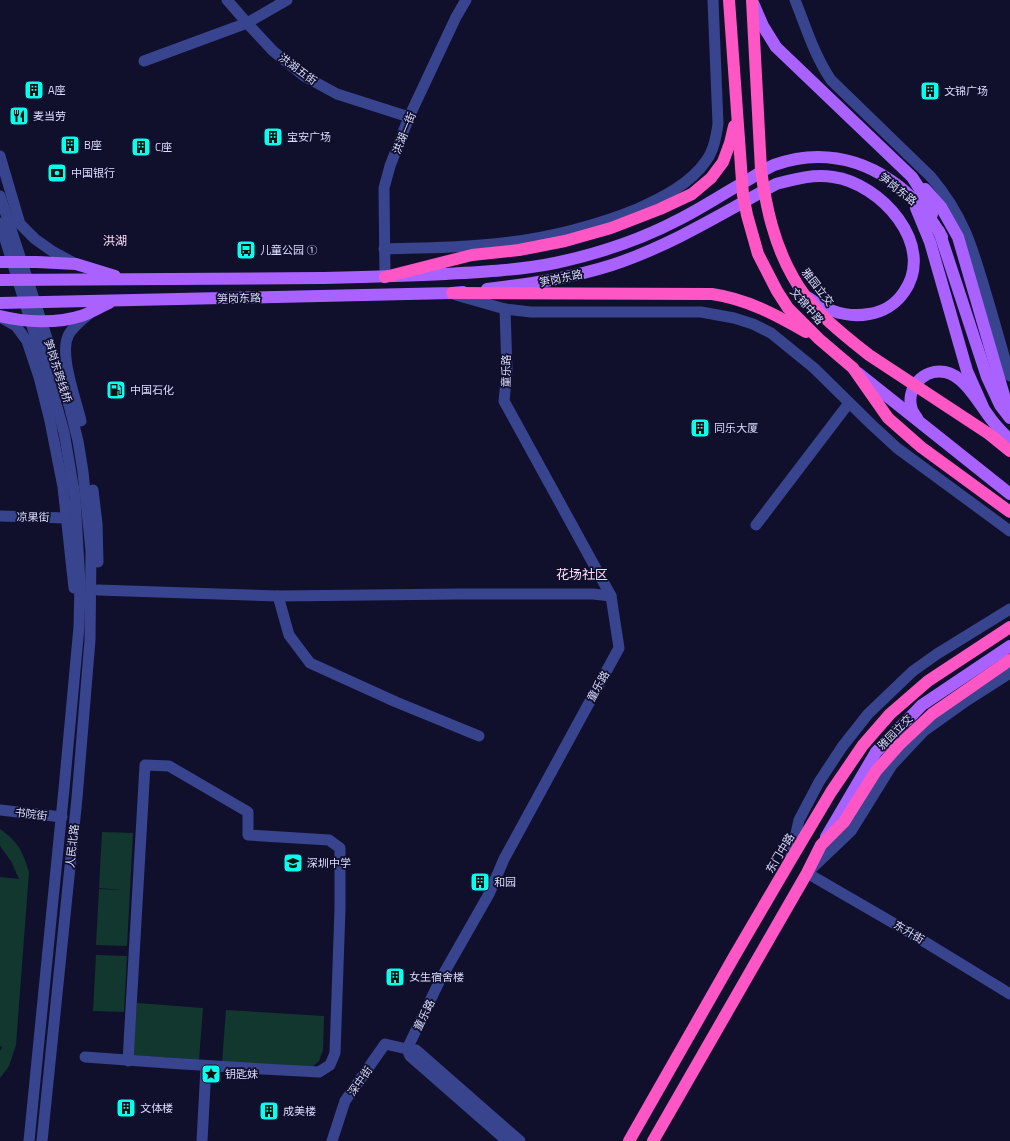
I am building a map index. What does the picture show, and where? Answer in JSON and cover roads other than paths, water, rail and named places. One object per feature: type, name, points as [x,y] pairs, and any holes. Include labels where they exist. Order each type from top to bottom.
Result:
[{"type":"highway","name":"文锦中路","points":[[729,0],[743,195],[758,254],[777,291],[788,308],[819,339],[853,368]]},
{"type":"highway","name":"雅园立交","points":[[752,1],[756,50],[761,170],[768,211],[778,247],[793,278],[820,312],[851,341],[869,355],[989,434],[1010,451]]},
{"type":"highway","points":[[385,277],[472,255],[519,250],[565,241],[611,228],[660,209],[692,194],[711,178],[723,162],[734,126],[736,105]]},
{"type":"highway","points":[[452,293],[531,295],[696,294],[728,296],[781,318],[819,339]]},
{"type":"highway","points":[[853,368],[888,418],[921,447],[1010,512]]},
{"type":"highway","name":"东门中路","points":[[629,1141],[734,955],[831,792],[863,745],[890,714],[928,681],[1010,627]]},
{"type":"highway","name":"雅园立交","points":[[821,845],[844,822],[876,772],[899,745],[932,714],[1010,660]]},
{"type":"highway","points":[[973,685],[1010,667]]},
{"type":"highway","points":[[653,1141],[807,873],[821,845]]},
{"type":"main road","points":[[752,1],[763,26],[776,47],[931,194],[941,207],[958,237],[964,253],[1010,417]]},
{"type":"main road","name":"笋岗东路","points":[[0,280],[385,277],[485,272],[552,264],[619,245],[677,220],[773,166],[795,159],[838,159],[857,163],[882,175],[909,195],[934,222],[942,238]]},
{"type":"main road","name":"笋岗东路","points":[[0,303],[452,293],[554,280],[613,265],[667,243],[776,184],[794,179],[815,176],[834,177],[853,182],[868,190],[883,202],[896,216],[908,235],[914,262],[912,274],[907,287],[900,298],[889,306],[875,313],[862,316],[838,313],[818,304],[805,295]]},
{"type":"main road","points":[[912,177],[929,207],[942,238],[981,361],[1010,434]]},
{"type":"main road","points":[[909,195],[926,230],[967,371],[983,407]]},
{"type":"main road","points":[[0,262],[76,264],[128,280]]},
{"type":"main road","points":[[0,317],[30,321],[56,320],[80,316],[115,300]]},
{"type":"main road","name":"文锦中路","points":[[853,368],[1010,494]]},
{"type":"main road","points":[[919,421],[912,410],[911,394],[913,387],[918,380],[927,374],[936,371],[946,372],[955,375],[963,382],[992,420],[1010,440]]},
{"type":"main road","points":[[993,391],[1010,417]]},
{"type":"main road","points":[[821,845],[876,752],[922,705],[1010,646]]},
{"type":"street","name":"洪湖五街","points":[[227,0],[273,51],[304,76],[337,94],[409,117]]},
{"type":"street","points":[[144,61],[247,23],[287,0]]},
{"type":"street","name":"洪湖一街","points":[[385,277],[384,188],[390,166],[409,117],[456,17],[466,0]]},
{"type":"street","points":[[384,249],[481,245],[537,238],[575,230],[612,219],[649,204],[679,187],[706,161],[715,142],[718,124],[713,0]]},
{"type":"street","points":[[795,0],[813,48],[831,80],[931,177],[945,194],[955,210],[964,227],[973,250],[1010,376]]},
{"type":"street","points":[[0,156],[20,224],[20,233],[14,244],[8,246],[0,243]]},
{"type":"street","name":"笋岗东跨线桥","points":[[0,196],[65,389],[74,423],[84,479],[90,551]]},
{"type":"street","name":"笋岗东跨线桥","points":[[0,223],[64,432],[75,497],[79,551]]},
{"type":"street","points":[[20,224],[52,251],[76,264]]},
{"type":"street","points":[[452,293],[505,309],[531,312],[701,312],[734,318],[753,324],[771,333],[814,368],[897,448],[1010,531]]},
{"type":"street","name":"童乐路","points":[[407,1049],[440,980],[489,894],[504,859],[619,648],[611,596],[504,401],[507,371],[505,309]]},
{"type":"street","points":[[90,640],[96,614],[98,590],[98,540],[92,480],[85,439],[65,359],[65,351],[70,333],[92,311]]},
{"type":"street","points":[[0,317],[16,326],[24,336],[30,348],[50,421],[62,481],[78,627]]},
{"type":"street","points":[[756,525],[849,403]]},
{"type":"street","name":"凉果街","points":[[0,516],[66,518]]},
{"type":"street","name":"人民北路","points":[[29,1141],[62,817],[78,627],[80,583],[79,551]]},
{"type":"street","name":"人民北路","points":[[42,1141],[77,798],[90,640],[90,551]]},
{"type":"street","points":[[98,590],[278,596],[460,594],[585,594],[611,596]]},
{"type":"street","points":[[278,596],[290,635],[310,663],[396,702],[479,736]]},
{"type":"street","points":[[790,861],[798,820],[819,782],[842,747],[868,714],[913,671],[937,654],[1010,610]]},
{"type":"street","points":[[807,873],[851,831],[892,765],[924,731],[966,701],[1010,673]]},
{"type":"street","points":[[85,1057],[128,1061],[206,1067],[319,1072],[330,1065],[335,1053],[340,909],[340,848],[329,840],[248,835],[248,812],[169,766],[145,765],[128,1061]]},
{"type":"street","name":"书院街","points":[[0,810],[62,817]]},
{"type":"street","name":"东升街","points":[[807,873],[907,931],[1010,994]]},
{"type":"street","name":"深中街","points":[[332,1141],[345,1101],[385,1044],[407,1049]]},
{"type":"street","points":[[507,1141],[410,1056],[407,1049],[416,1050],[520,1141]]},
{"type":"street","points":[[202,1141],[206,1067]]},
{"type":"place","name":"A座","points":[[34,90]]},
{"type":"place","name":"文锦广场","points":[[930,91]]},
{"type":"place","name":"麦当劳","points":[[19,116]]},
{"type":"place","name":"宝安广场","points":[[273,137]]},
{"type":"place","name":"B座","points":[[70,145]]},
{"type":"place","name":"C座","points":[[141,147]]},
{"type":"place","name":"中国银行","points":[[57,173]]},
{"type":"place","name":"儿童公园 ①","points":[[246,250]]},
{"type":"place","name":"中国石化","points":[[116,390]]},
{"type":"place","name":"同乐大厦","points":[[700,428]]},
{"type":"place","name":"深圳中学","points":[[293,863]]},
{"type":"place","name":"和园","points":[[480,882]]},
{"type":"place","name":"女生宿舍楼","points":[[395,977]]},
{"type":"place","name":"钥匙妹","points":[[211,1074]]},
{"type":"place","name":"文体楼","points":[[126,1108]]},
{"type":"place","name":"成美楼","points":[[269,1111]]},
{"type":"district","name":"洪湖","points":[[115,240]]},
{"type":"district","name":"花场社区","points":[[582,574]]}]
